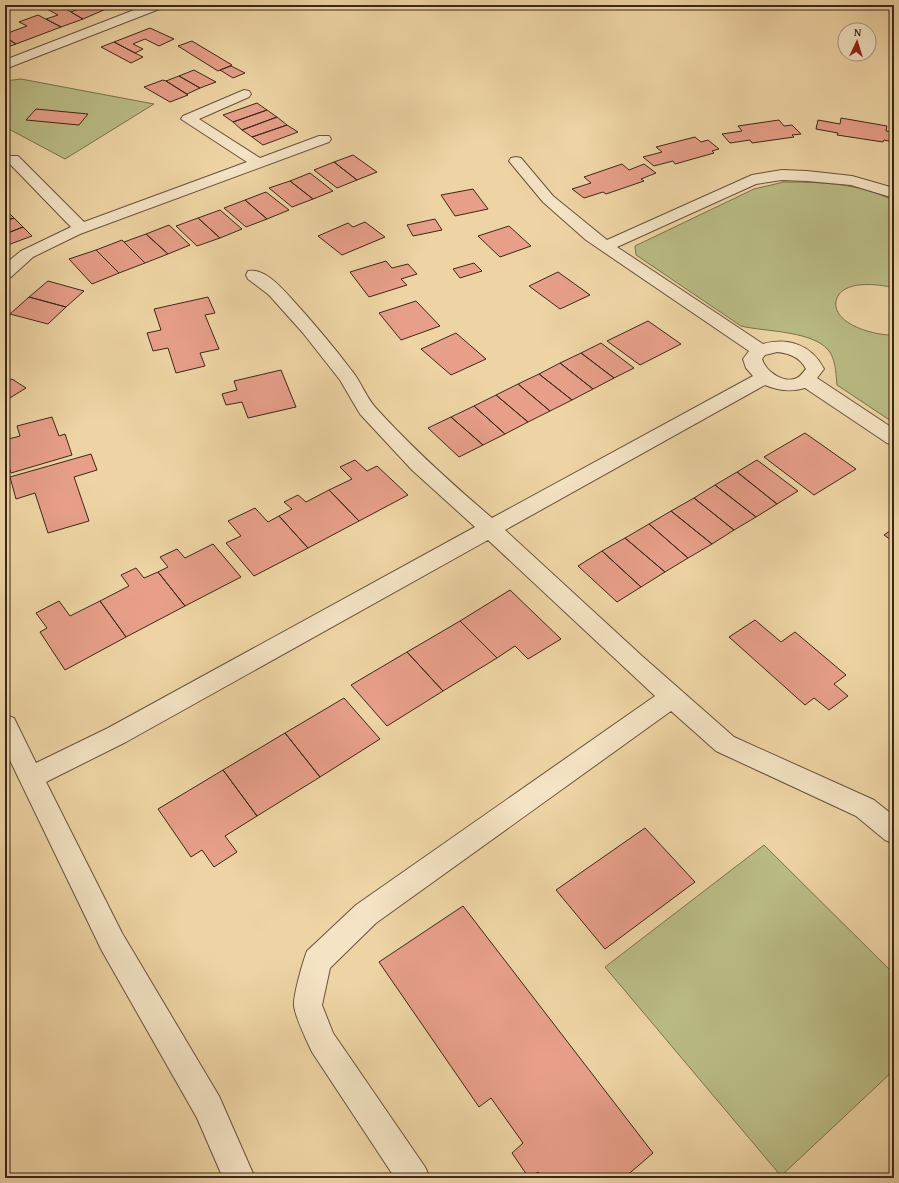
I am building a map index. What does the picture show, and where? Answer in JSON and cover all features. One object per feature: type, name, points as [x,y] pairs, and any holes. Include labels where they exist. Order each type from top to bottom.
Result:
[{"type":"street","points":[[5,65],[158,5]]},
{"type":"street","points":[[244,94],[188,119],[258,163]]},
{"type":"street","points":[[5,273],[27,254],[50,241],[81,228],[324,139]]},
{"type":"street","points":[[13,159],[81,228]]},
{"type":"street","points":[[516,161],[548,198],[592,237],[735,335],[760,350]]},
{"type":"street","points":[[606,246],[752,180],[782,175],[807,176],[852,181],[894,193]]},
{"type":"street","points":[[254,275],[275,292],[309,329],[347,377],[367,410],[419,465],[725,744],[865,808],[894,832]]},
{"type":"street","points":[[777,346],[788,347],[802,352],[811,360],[815,369],[811,378],[801,383],[790,385],[781,384],[763,378],[755,370],[752,363],[753,358],[760,350],[777,346]]},
{"type":"street","points":[[31,777],[117,735],[763,378]]},
{"type":"street","points":[[807,380],[894,438]]},
{"type":"street","points":[[414,1178],[322,1042],[308,1004],[317,961],[366,914],[672,697]]},
{"type":"street","points":[[5,725],[112,942],[208,1107],[238,1178]]},
{"type":"green space","points":[[21,79],[154,104],[65,159],[5,127],[5,81]]},
{"type":"green space","points":[[784,182],[826,183],[854,187],[868,190],[894,201],[894,288],[879,285],[853,286],[845,289],[839,294],[836,301],[837,309],[841,317],[848,323],[867,331],[894,335],[894,423],[837,385],[836,370],[833,358],[824,346],[815,340],[790,333],[741,326],[636,255],[635,246],[754,189]]},
{"type":"green space","points":[[764,845],[894,974],[894,1070],[781,1176],[605,967]]},
{"type":"building","points":[[49,5],[73,5],[64,8],[83,19],[61,27],[46,19],[58,15],[43,7]]},
{"type":"building","points":[[88,5],[113,6],[83,19],[71,12]]},
{"type":"building","points":[[38,15],[61,27],[16,44],[5,37],[5,34],[27,26],[19,22]]},
{"type":"building","points":[[150,28],[174,39],[159,46],[145,39],[133,44],[143,49],[135,53],[114,42]]},
{"type":"building","points":[[5,37],[16,44],[5,48]]},
{"type":"building","points":[[192,41],[232,65],[218,71],[178,46]]},
{"type":"building","points":[[114,42],[143,57],[131,63],[101,47]]},
{"type":"building","points":[[231,66],[245,73],[233,78],[220,70]]},
{"type":"building","points":[[194,70],[216,82],[200,88],[179,76]]},
{"type":"building","points":[[179,76],[200,88],[187,94],[166,81]]},
{"type":"building","points":[[163,80],[188,95],[170,102],[144,87]]},
{"type":"building","points":[[257,103],[267,110],[233,122],[223,115]]},
{"type":"building","points":[[36,109],[88,114],[79,125],[26,120]]},
{"type":"building","points":[[267,110],[277,117],[242,130],[233,122]]},
{"type":"building","points":[[277,117],[287,125],[252,137],[242,130]]},
{"type":"building","points":[[841,118],[887,126],[886,131],[894,132],[893,142],[884,140],[883,142],[837,135],[838,133],[816,129],[818,120],[840,124]]},
{"type":"building","points":[[779,120],[784,126],[792,125],[801,134],[792,135],[794,137],[752,143],[750,140],[730,143],[722,134],[742,131],[738,126]]},
{"type":"building","points":[[287,125],[298,132],[263,145],[252,137]]},
{"type":"building","points":[[695,137],[701,142],[708,140],[719,149],[712,151],[714,153],[675,164],[673,161],[654,166],[643,157],[662,152],[656,147]]},
{"type":"building","points":[[353,155],[377,172],[357,180],[334,162]]},
{"type":"building","points":[[334,162],[357,180],[337,188],[314,170]]},
{"type":"building","points":[[622,164],[629,170],[644,164],[656,173],[641,179],[644,181],[606,194],[603,192],[584,198],[572,189],[591,183],[584,177]]},
{"type":"building","points":[[310,173],[333,191],[313,199],[290,181]]},
{"type":"building","points":[[290,181],[313,199],[292,207],[269,188]]},
{"type":"building","points":[[473,189],[488,209],[455,216],[441,195]]},
{"type":"building","points":[[266,192],[289,210],[267,219],[245,200]]},
{"type":"building","points":[[245,200],[267,219],[246,227],[224,208]]},
{"type":"building","points":[[5,209],[14,218],[5,221]]},
{"type":"building","points":[[220,210],[242,229],[220,238],[198,218]]},
{"type":"building","points":[[14,218],[23,227],[5,234],[5,221]]},
{"type":"building","points":[[198,218],[220,238],[197,246],[176,226]]},
{"type":"building","points":[[435,219],[442,230],[413,236],[407,225]]},
{"type":"building","points":[[365,222],[385,237],[342,255],[318,236],[348,223],[353,227]]},
{"type":"building","points":[[169,225],[190,245],[168,254],[146,234]]},
{"type":"building","points":[[509,226],[531,246],[500,257],[478,236]]},
{"type":"building","points":[[23,227],[32,236],[5,246],[5,234]]},
{"type":"building","points":[[146,234],[168,254],[145,263],[124,242]]},
{"type":"building","points":[[122,240],[145,263],[119,273],[96,250]]},
{"type":"building","points":[[96,250],[119,273],[92,284],[69,259]]},
{"type":"building","points":[[386,261],[392,268],[408,264],[417,274],[401,279],[407,285],[369,297],[350,272]]},
{"type":"building","points":[[474,263],[482,271],[460,278],[453,269]]},
{"type":"building","points":[[558,272],[590,295],[560,309],[529,286]]},
{"type":"building","points":[[48,281],[84,291],[66,307],[29,297]]},
{"type":"building","points":[[29,297],[66,307],[48,324],[10,314]]},
{"type":"building","points":[[208,297],[215,313],[205,315],[219,349],[200,353],[205,366],[176,373],[168,348],[153,351],[147,333],[161,330],[154,309]]},
{"type":"building","points":[[416,301],[440,326],[401,340],[379,313]]},
{"type":"building","points":[[648,321],[681,344],[640,365],[607,341]]},
{"type":"building","points":[[456,333],[486,359],[451,375],[421,349]]},
{"type":"building","points":[[601,343],[634,368],[614,378],[581,353]]},
{"type":"building","points":[[581,353],[614,378],[593,389],[560,363]]},
{"type":"building","points":[[560,363],[593,389],[572,400],[539,374]]},
{"type":"building","points":[[281,370],[296,407],[248,418],[242,402],[226,405],[222,394],[237,390],[234,381]]},
{"type":"building","points":[[539,374],[572,400],[550,411],[518,384]]},
{"type":"building","points":[[12,379],[26,388],[5,401],[5,383]]},
{"type":"building","points":[[518,384],[550,411],[528,422],[496,395]]},
{"type":"building","points":[[496,395],[528,422],[505,434],[474,406]]},
{"type":"building","points":[[474,406],[505,434],[483,445],[451,417]]},
{"type":"building","points":[[52,417],[59,436],[65,434],[72,455],[11,473],[5,455],[5,440],[20,436],[17,426]]},
{"type":"building","points":[[451,417],[483,445],[459,457],[428,428]]},
{"type":"building","points":[[805,433],[856,469],[814,495],[764,457]]},
{"type":"building","points":[[91,454],[97,470],[74,477],[89,521],[48,533],[35,493],[16,499],[10,477]]},
{"type":"building","points":[[355,460],[367,471],[377,466],[408,495],[359,521],[329,490],[352,479],[340,467]]},
{"type":"building","points":[[757,460],[798,491],[777,504],[737,472]]},
{"type":"building","points":[[737,472],[777,504],[756,517],[715,485]]},
{"type":"building","points":[[715,485],[756,517],[734,530],[694,498]]},
{"type":"building","points":[[329,490],[359,521],[308,548],[279,516],[292,509],[284,502],[298,495],[306,502]]},
{"type":"building","points":[[694,498],[734,530],[712,544],[671,511]]},
{"type":"building","points":[[255,508],[268,522],[279,516],[308,548],[254,576],[226,543],[241,536],[228,521]]},
{"type":"building","points":[[671,511],[712,544],[688,558],[649,524]]},
{"type":"building","points":[[649,524],[688,558],[665,572],[625,538]]},
{"type":"building","points":[[894,528],[894,542],[884,535]]},
{"type":"building","points":[[625,538],[665,572],[641,587],[602,551]]},
{"type":"building","points":[[213,544],[241,577],[185,606],[158,572],[168,567],[160,557],[177,549],[185,558]]},
{"type":"building","points":[[602,551],[641,587],[617,602],[578,566]]},
{"type":"building","points":[[136,568],[144,578],[158,572],[185,606],[126,637],[100,601],[129,586],[121,575]]},
{"type":"building","points":[[510,590],[561,639],[528,659],[515,646],[497,658],[460,621]]},
{"type":"building","points":[[59,601],[70,616],[100,601],[126,637],[65,670],[40,632],[47,628],[36,613]]},
{"type":"building","points":[[755,620],[781,642],[795,632],[846,675],[834,684],[848,696],[829,710],[814,698],[805,705],[729,637]]},
{"type":"building","points":[[460,621],[497,658],[443,691],[407,652]]},
{"type":"building","points":[[407,652],[443,691],[387,726],[351,685]]},
{"type":"building","points":[[344,698],[380,739],[320,777],[285,733]]},
{"type":"building","points":[[285,733],[320,777],[257,816],[223,770]]},
{"type":"building","points":[[223,770],[257,816],[225,836],[237,852],[214,867],[202,850],[191,857],[158,809]]},
{"type":"building","points":[[645,828],[695,882],[605,949],[556,890]]},
{"type":"building","points":[[463,906],[653,1153],[624,1178],[542,1178],[538,1172],[529,1178],[512,1153],[523,1143],[491,1098],[479,1107],[379,962]]}]
